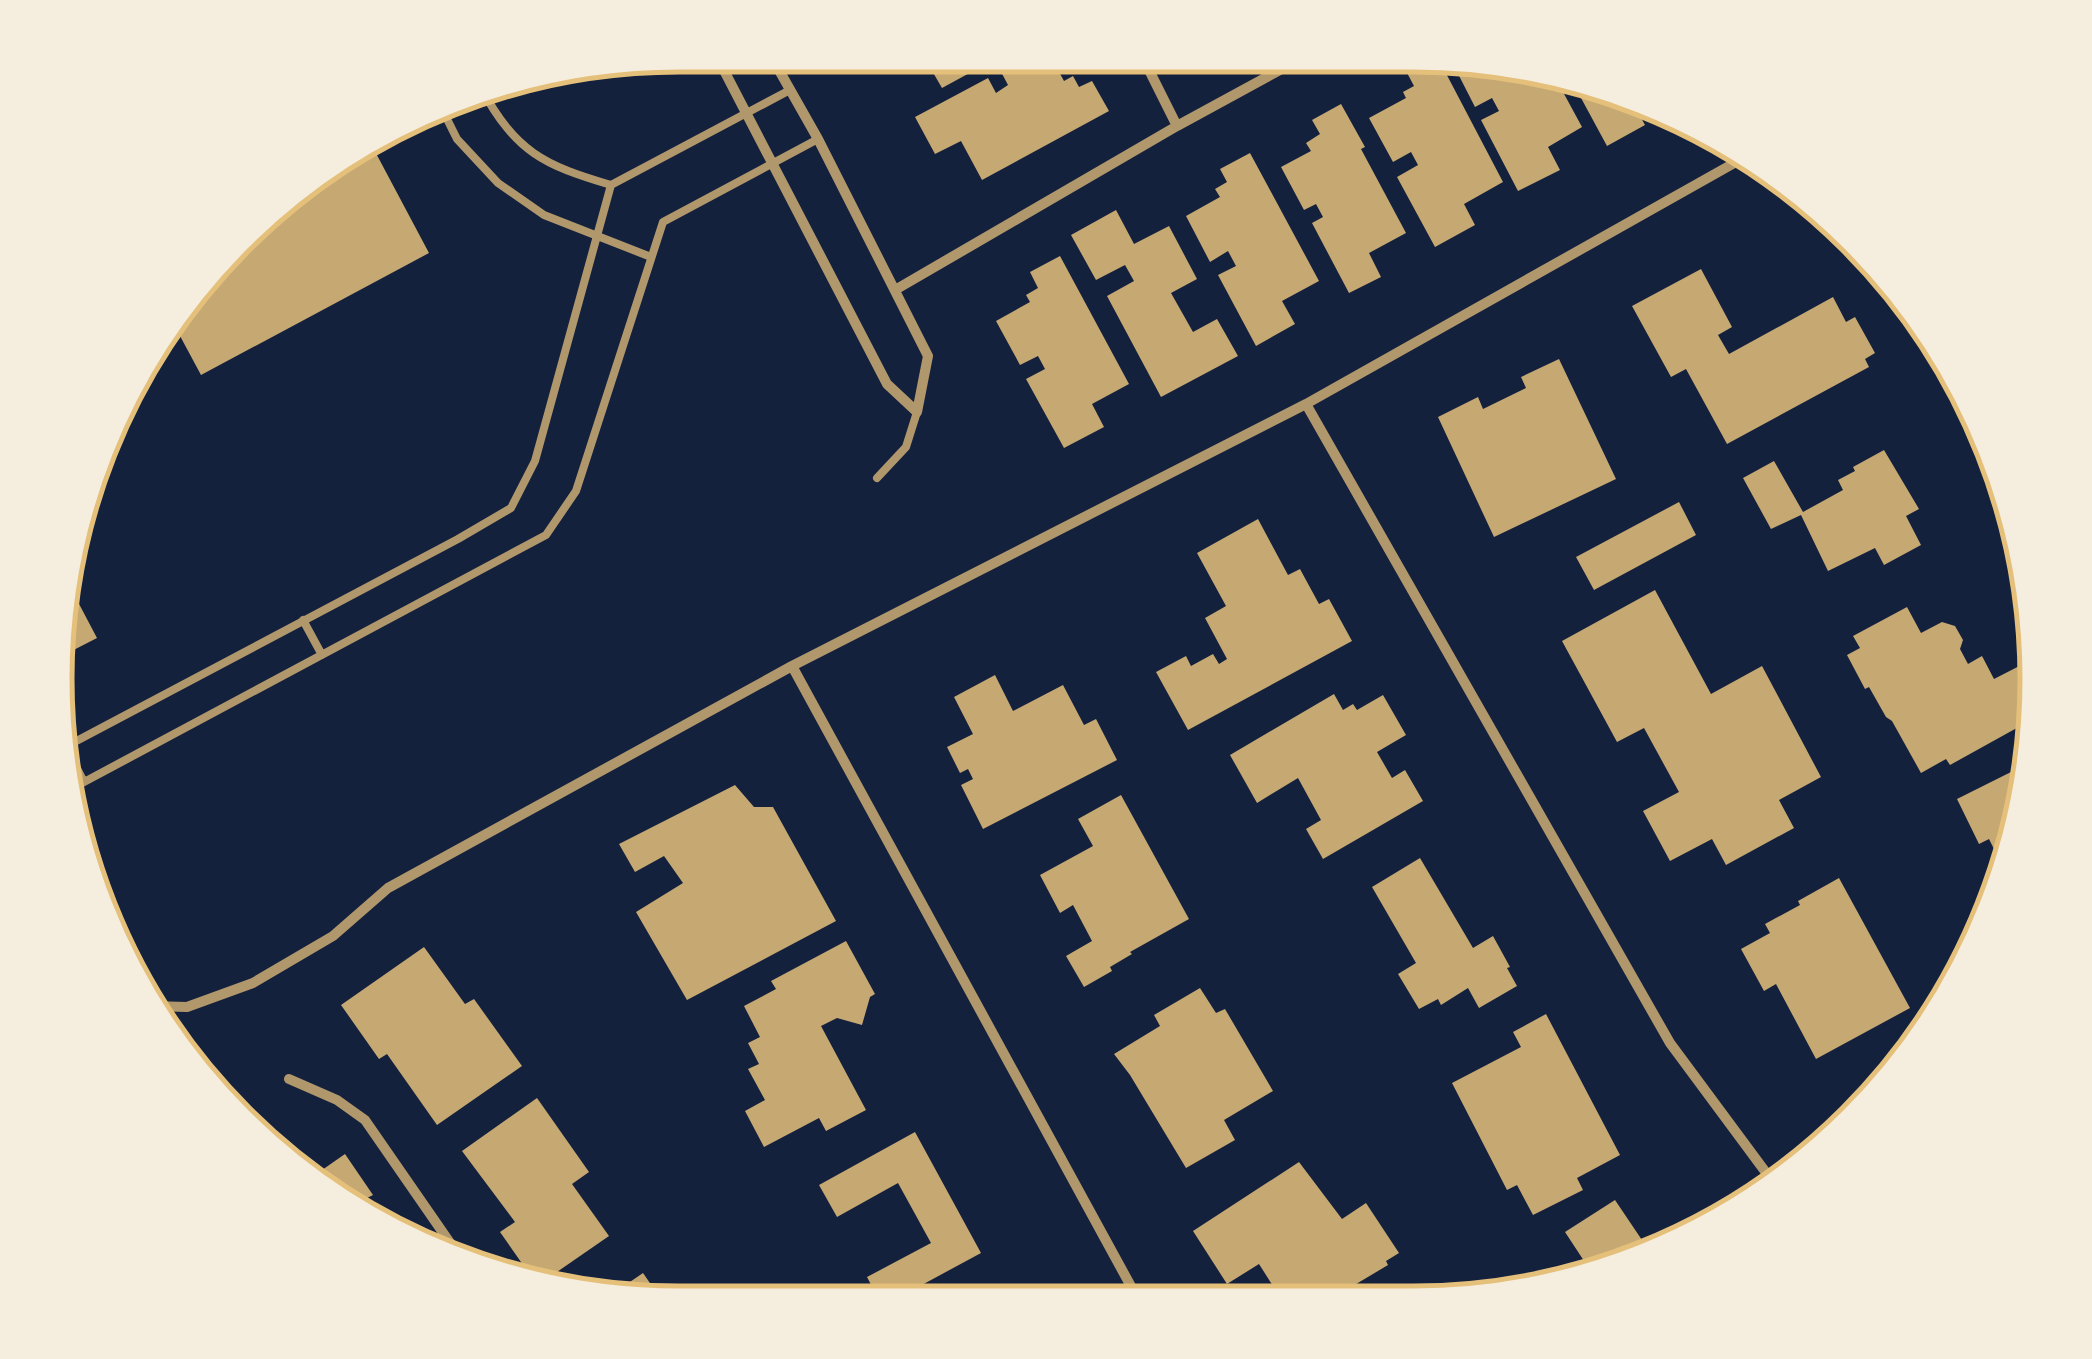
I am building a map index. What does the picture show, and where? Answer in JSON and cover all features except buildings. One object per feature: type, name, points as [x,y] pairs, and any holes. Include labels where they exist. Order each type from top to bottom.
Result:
[{"type":"street","points":[[725,72],[886,384],[917,412]]},
{"type":"street","points":[[780,72],[928,356],[917,412]]},
{"type":"street","points":[[1150,72],[1177,126]]},
{"type":"street","points":[[895,290],[1276,72]]},
{"type":"street","points":[[169,1007],[186,1007],[253,982],[333,936],[388,888],[792,666],[1306,404],[1732,164]]},
{"type":"street","points":[[1306,404],[1670,1043],[1766,1173]]},
{"type":"street","points":[[792,666],[1131,1286]]},
{"type":"street","points":[[289,1079],[337,1100],[365,1120],[449,1241]]},
{"type":"lane","points":[[489,103],[530,152],[567,172],[611,185],[790,90]]},
{"type":"lane","points":[[447,119],[457,139],[498,183],[544,214],[651,258]]},
{"type":"lane","points":[[80,775],[84,782],[546,534],[576,491],[663,222],[818,139]]},
{"type":"lane","points":[[76,743],[511,508],[535,461],[611,185]]},
{"type":"lane","points":[[876,478],[906,447],[917,412]]},
{"type":"lane","points":[[304,620],[322,655]]}]
